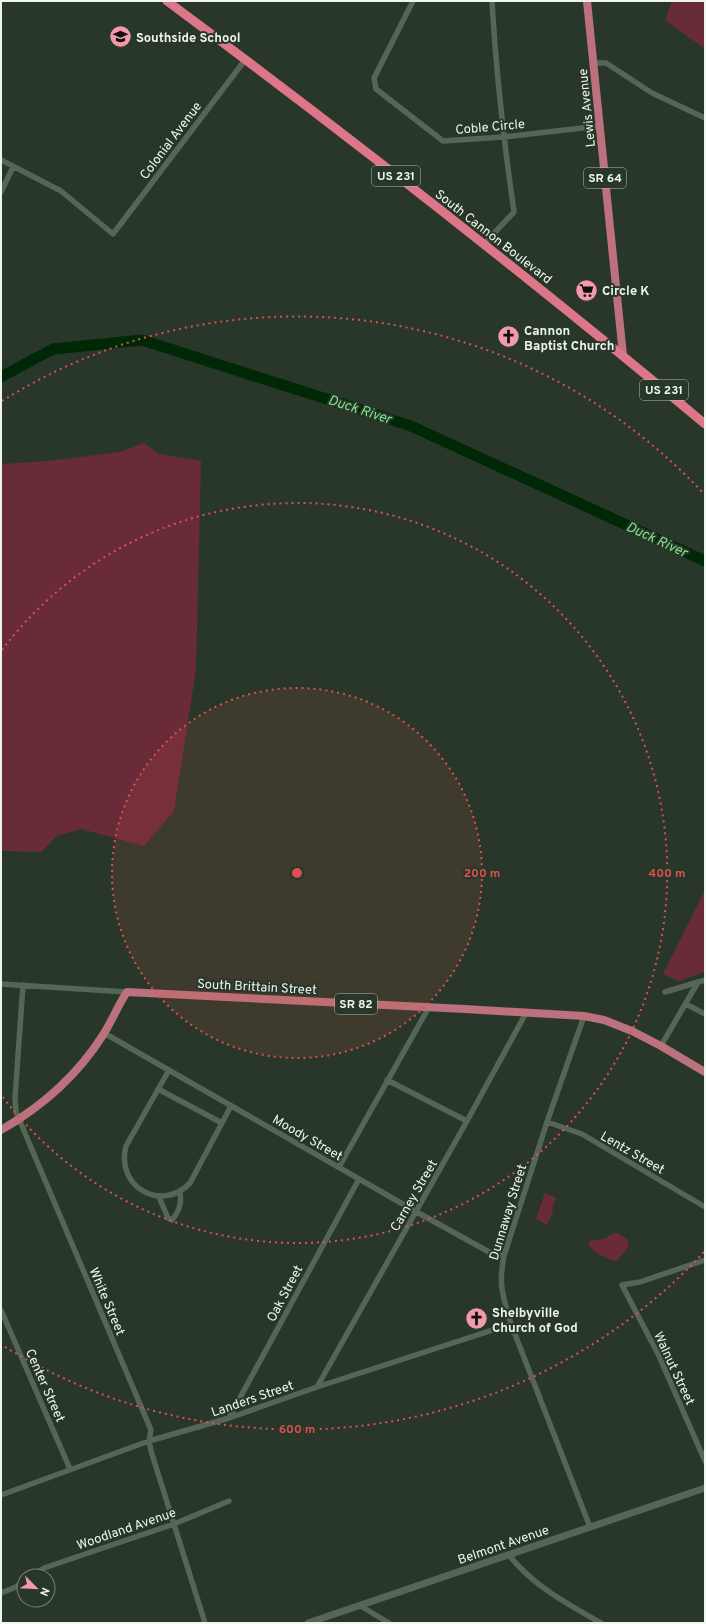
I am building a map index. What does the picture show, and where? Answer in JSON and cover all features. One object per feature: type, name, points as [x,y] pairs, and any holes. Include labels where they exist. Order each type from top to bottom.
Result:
[{"type":"highway","name":"South Cannon Boulevard","points":[[171,2],[484,244],[705,424]]},
{"type":"main road","name":"Lewis Avenue","points":[[587,1],[623,356]]},
{"type":"main road","name":"South Brittain Street","points":[[127,992],[584,1016]]},
{"type":"main road","points":[[1,1130],[36,1108],[64,1084],[89,1056],[104,1034],[127,992]]},
{"type":"main road","name":"SR 82","points":[[584,1016],[604,1020],[621,1026],[661,1046],[705,1072]]},
{"type":"main road","name":"Belmont Avenue","points":[[308,1623],[705,1488]]},
{"type":"street","name":"Coble Circle","points":[[413,1],[374,78],[376,89],[443,141],[503,137],[600,126]]},
{"type":"street","points":[[484,244],[514,212],[503,137],[495,58],[492,1]]},
{"type":"street","name":"Colonial Avenue","points":[[13,167],[61,191],[113,234],[245,60]]},
{"type":"street","points":[[594,63],[606,63],[652,92],[705,118]]},
{"type":"street","points":[[1,160],[13,167],[1,192]]},
{"type":"street","points":[[666,992],[705,980]]},
{"type":"street","points":[[661,1046],[698,982]]},
{"type":"street","name":"South Brittain Street","points":[[1,984],[127,992]]},
{"type":"street","name":"White Street","points":[[23,985],[15,1098],[16,1112],[151,1430],[151,1451],[205,1623]]},
{"type":"street","points":[[686,1004],[705,1014]]},
{"type":"street","points":[[339,1167],[429,1007]]},
{"type":"street","name":"Carney Street","points":[[317,1387],[415,1211],[467,1122],[526,1013]]},
{"type":"street","name":"Dunnaway Street","points":[[584,1016],[547,1122],[504,1256],[500,1274],[511,1324],[590,1527]]},
{"type":"street","name":"Moody Street","points":[[104,1034],[415,1211],[489,1252],[504,1256]]},
{"type":"street","points":[[169,1070],[126,1146],[124,1164],[130,1179],[143,1191],[159,1197],[180,1192],[190,1183],[231,1106]]},
{"type":"street","points":[[388,1080],[467,1122]]},
{"type":"street","points":[[158,1089],[222,1123]]},
{"type":"street","name":"Lentz Street","points":[[547,1122],[582,1134],[705,1206]]},
{"type":"street","name":"Oak Street","points":[[229,1418],[359,1179]]},
{"type":"street","points":[[159,1197],[168,1218],[172,1220],[180,1206],[180,1192]]},
{"type":"street","name":"Walnut Street","points":[[705,1260],[640,1282],[622,1285],[658,1354],[705,1461]]},
{"type":"street","name":"Center Street","points":[[1,1310],[70,1469]]},
{"type":"street","name":"Landers Street","points":[[1,1495],[150,1441],[229,1418],[317,1387],[511,1324]]},
{"type":"street","name":"Woodland Avenue","points":[[44,1568],[174,1524],[229,1501]]},
{"type":"street","points":[[509,1555],[524,1573],[552,1594],[601,1623]]},
{"type":"street","points":[[1,1593],[16,1586]]},
{"type":"street","points":[[360,1605],[389,1623]]},
{"type":"shaded area","points":[[672,1],[705,1],[705,49],[665,20]]},
{"type":"shaded area","points":[[144,443],[159,454],[201,461],[196,670],[174,811],[144,846],[81,829],[57,836],[41,852],[1,851],[1,464],[47,461],[120,452]]},
{"type":"shaded area","points":[[705,890],[705,972],[679,981],[663,974]]},
{"type":"shaded area","points":[[545,1193],[556,1198],[552,1209],[554,1210],[547,1225],[536,1219]]},
{"type":"shaded area","points":[[614,1233],[618,1233],[628,1240],[628,1248],[617,1260],[615,1261],[598,1254],[589,1247],[589,1242],[592,1240],[603,1239]]},
{"type":"waterway","name":"Duck River","points":[[1,377],[53,349],[142,340],[411,426],[705,561]]},
{"type":"place","name":"Southside School","points":[[120,37]]},
{"type":"place","name":"Circle K","points":[[586,290]]},
{"type":"place","name":"Cannon Baptist Church","points":[[509,337]]},
{"type":"place","name":"Shelbyville Church of God","points":[[477,1319]]}]
